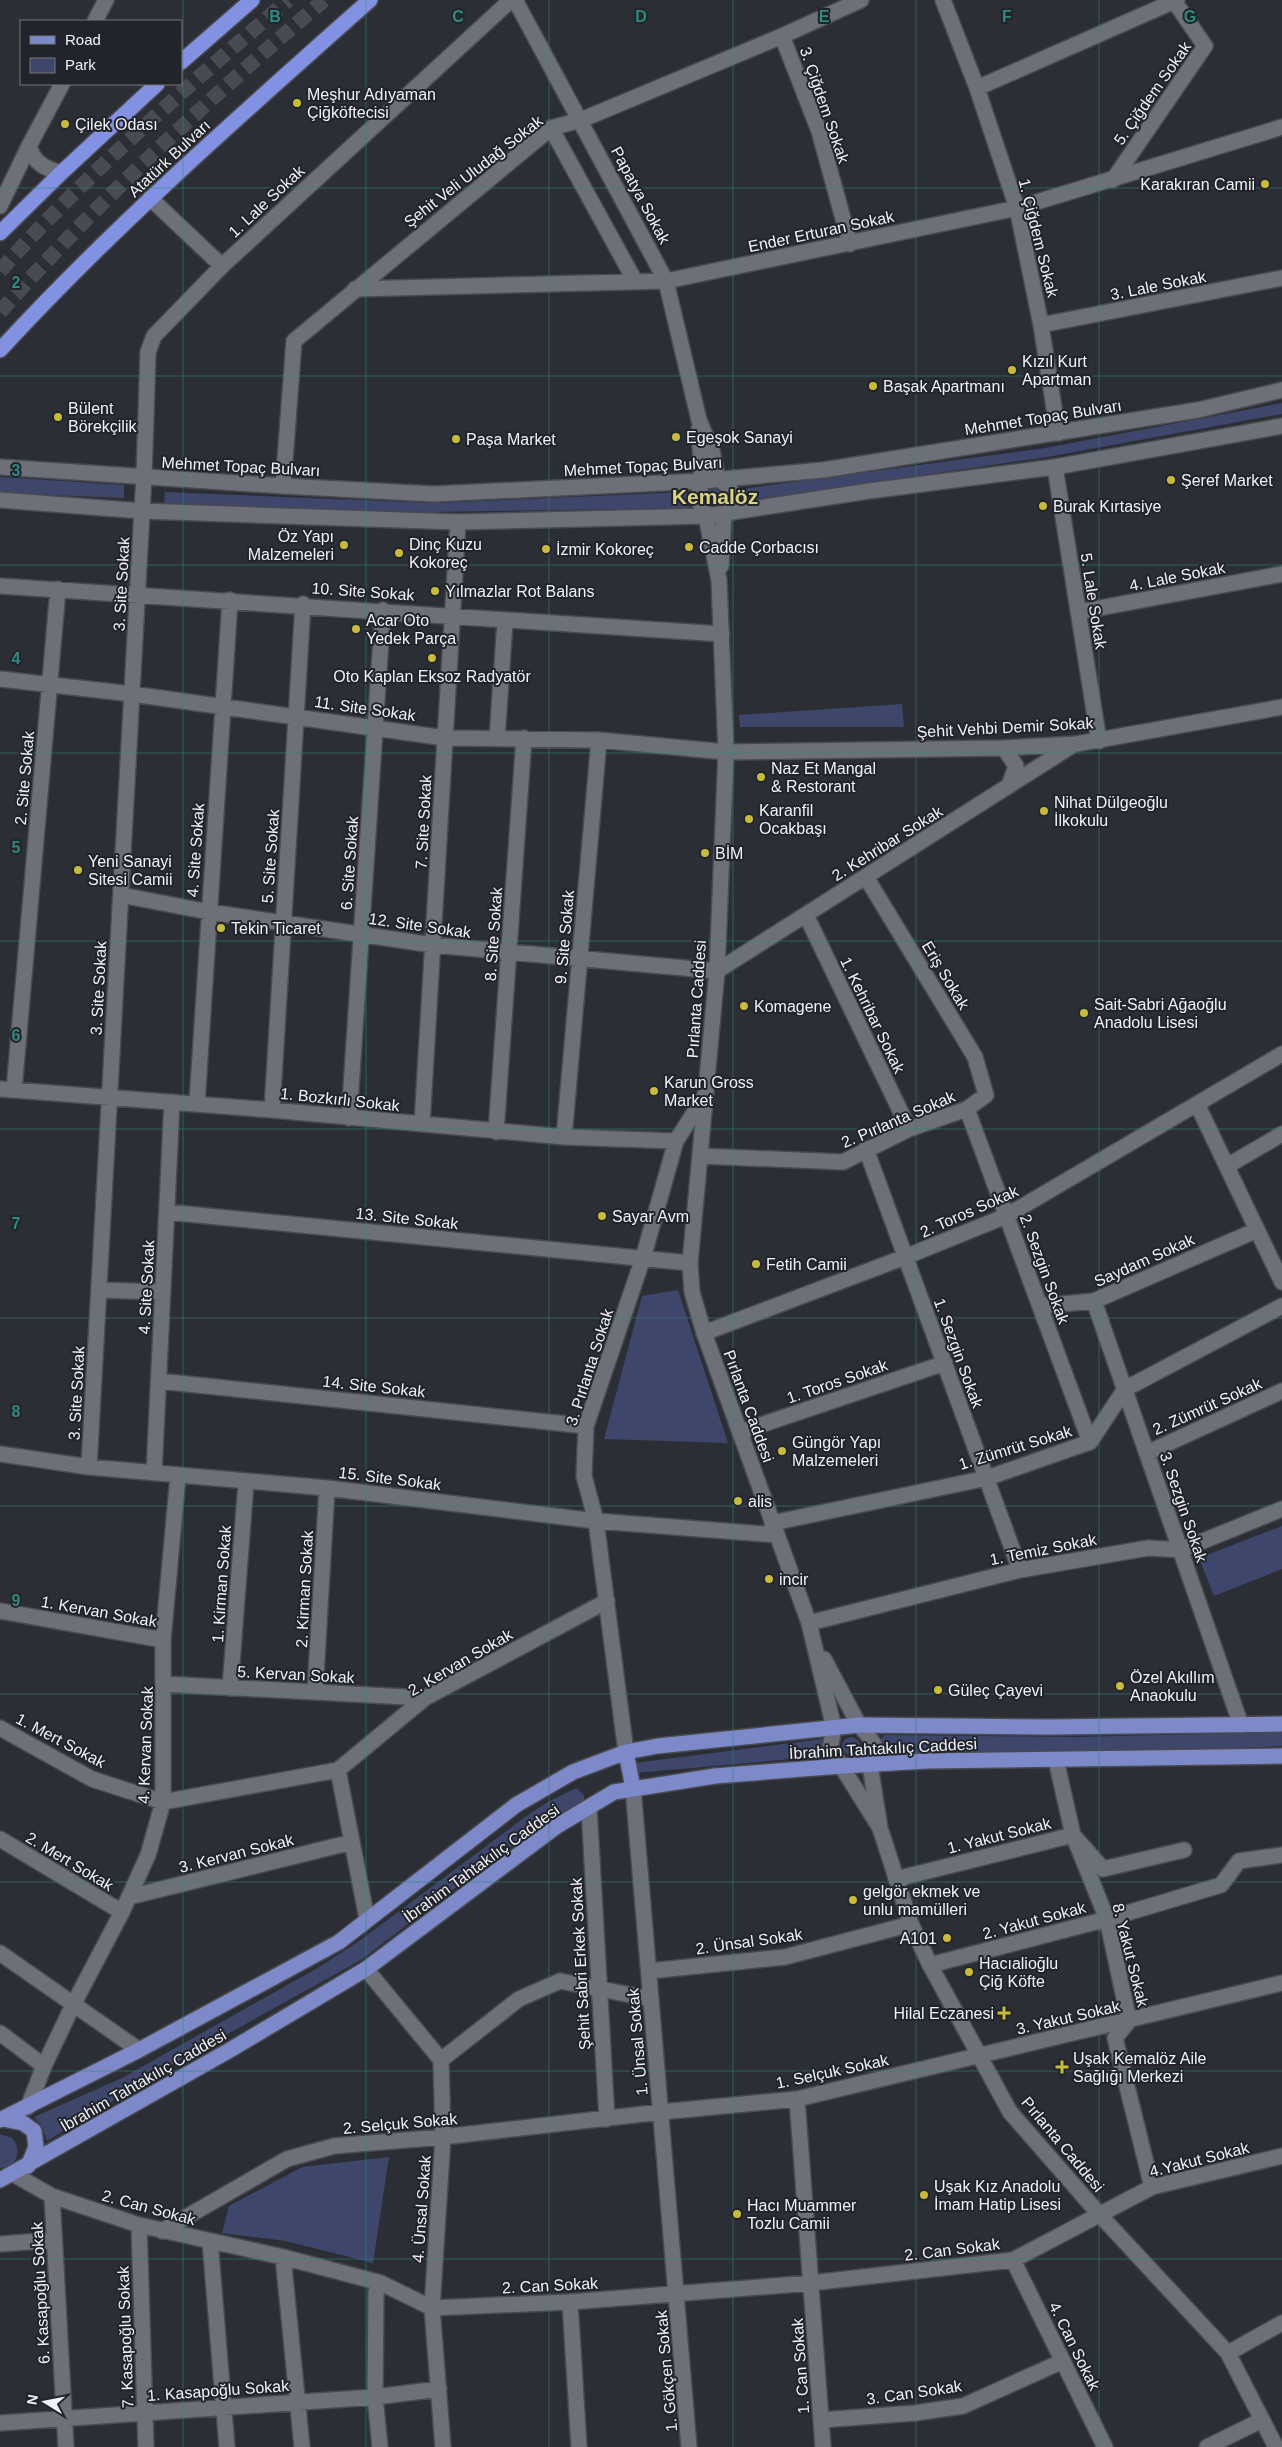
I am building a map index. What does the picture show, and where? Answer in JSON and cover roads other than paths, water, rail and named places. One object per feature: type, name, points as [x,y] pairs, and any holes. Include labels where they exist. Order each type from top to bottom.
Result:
[{"type":"highway","points":[[182,61],[252,0]]},
{"type":"highway","name":"Atatürk Bulvarı","points":[[0,350],[47,299],[150,198],[370,0]]},
{"type":"highway","points":[[0,234],[61,173],[156,85]]},
{"type":"main road","name":"İbrahim Tahtakılıç Caddesi","points":[[2,2120],[139,2050],[339,1942],[516,1805],[573,1772],[626,1752],[658,1746],[859,1725],[1282,1724]]},
{"type":"main road","points":[[626,1752],[633,1788]]},
{"type":"main road","name":"İbrahim Tahtakılıç Caddesi","points":[[7,2177],[366,1969],[557,1826],[614,1792],[715,1776],[841,1766],[927,1762],[1282,1756]]},
{"type":"main road","points":[[2,2120],[23,2122],[34,2131],[36,2147],[28,2166]]},
{"type":"street","points":[[96,20],[106,0]]},
{"type":"street","name":"1. Lale Sokak","points":[[144,477],[148,352],[154,336],[222,266],[510,0]]},
{"type":"street","name":"Papatya Sokak","points":[[516,0],[666,280],[700,420]]},
{"type":"street","name":"Şehit Veli Uludağ Sokak","points":[[282,486],[294,341],[354,289],[551,128],[581,120],[782,36],[861,0]]},
{"type":"street","name":"1. Çiğdem Sokak","points":[[943,0],[977,88],[1017,208],[1041,325],[1058,433]]},
{"type":"street","points":[[977,88],[1175,0]]},
{"type":"street","name":"5. Çiğdem Sokak","points":[[1113,180],[1205,46],[1175,0]]},
{"type":"street","name":"3. Çiğdem Sokak","points":[[782,36],[819,131],[850,244]]},
{"type":"street","points":[[0,206],[61,85]]},
{"type":"street","name":"Ender Erturan Sokak","points":[[354,289],[666,280],[850,244],[1017,208],[1282,127]]},
{"type":"street","points":[[551,128],[635,281]]},
{"type":"street","points":[[29,146],[32,155],[39,165],[61,173]]},
{"type":"street","points":[[150,198],[222,266]]},
{"type":"street","name":"3. Lale Sokak","points":[[1041,325],[1282,278]]},
{"type":"street","name":"Mehmet Topaç Bulvarı","points":[[0,467],[434,494],[702,481],[823,470],[1198,410],[1282,390]]},
{"type":"street","points":[[700,420],[712,451],[718,479],[726,483],[731,492],[731,503],[724,514],[724,545],[719,580]]},
{"type":"street","points":[[700,420],[702,481],[696,497],[700,508],[706,516],[719,580]]},
{"type":"street","points":[[0,500],[142,512],[458,522],[706,516],[869,491],[1055,467],[1282,426]]},
{"type":"street","name":"5. Lale Sokak","points":[[1055,467],[1099,741]]},
{"type":"street","name":"3. Site Sokak","points":[[89,1467],[144,477]]},
{"type":"street","name":"7. Site Sokak","points":[[422,1124],[458,522]]},
{"type":"street","name":"4. Lale Sokak","points":[[1078,612],[1282,574]]},
{"type":"street","name":"Pırlanta Caddesi","points":[[719,580],[726,752],[718,971],[690,1263],[692,1292],[704,1333],[809,1623],[834,1728],[830,1748],[880,1828]]},
{"type":"street","name":"10. Site Sokak","points":[[0,586],[303,604],[452,615],[505,621],[722,634]]},
{"type":"street","name":"2. Site Sokak","points":[[7,1090],[58,589]]},
{"type":"street","name":"4. Site Sokak","points":[[196,1103],[230,600]]},
{"type":"street","name":"5. Site Sokak","points":[[272,1110],[303,604]]},
{"type":"street","name":"6. Site Sokak","points":[[349,1118],[383,610]]},
{"type":"street","points":[[497,739],[505,621]]},
{"type":"street","name":"11. Site Sokak","points":[[0,679],[132,694],[445,738],[599,740],[726,752]]},
{"type":"street","name":"Şehit Vehbi Demir Sokak","points":[[726,752],[1004,748],[1076,744],[1282,707]]},
{"type":"street","name":"8. Site Sokak","points":[[496,1132],[524,738]]},
{"type":"street","name":"9. Site Sokak","points":[[564,1137],[599,740]]},
{"type":"street","name":"2. Kehribar Sokak","points":[[718,971],[1076,744]]},
{"type":"street","points":[[1004,748],[1016,766],[1009,786]]},
{"type":"street","name":"Eriş Sokak","points":[[866,877],[975,1057],[986,1095]]},
{"type":"street","name":"12. Site Sokak","points":[[121,895],[209,912],[433,945],[509,954],[580,958],[718,971]]},
{"type":"street","name":"1. Kehribar Sokak","points":[[806,915],[909,1129]]},
{"type":"street","name":"2. Toros Sokak","points":[[704,1333],[906,1257],[1006,1216],[1282,1054]]},
{"type":"street","name":"1. Bozkırlı Sokak","points":[[7,1090],[196,1103],[496,1132],[564,1137],[676,1140]]},
{"type":"street","name":"3. Pırlanta Sokak","points":[[626,1752],[596,1520],[584,1476],[586,1426],[643,1258],[676,1140],[706,1094]]},
{"type":"street","name":"2. Pırlanta Sokak","points":[[700,1156],[843,1162],[909,1129],[967,1109],[986,1095]]},
{"type":"street","name":"4. Site Sokak","points":[[154,1473],[172,1102]]},
{"type":"street","points":[[1197,1104],[1282,1282]]},
{"type":"street","name":"2. Sezgin Sokak","points":[[967,1109],[1090,1442]]},
{"type":"street","points":[[1227,1166],[1282,1134]]},
{"type":"street","name":"1. Sezgin Sokak","points":[[866,1149],[1020,1570]]},
{"type":"street","name":"13. Site Sokak","points":[[167,1212],[690,1263]]},
{"type":"street","name":"Saydam Sokak","points":[[1040,1306],[1094,1301],[1257,1230]]},
{"type":"street","points":[[99,1290],[163,1292]]},
{"type":"street","name":"3. Sezgin Sokak","points":[[1094,1301],[1241,1725]]},
{"type":"street","name":"1. Zümrüt Sokak","points":[[775,1529],[987,1478],[1090,1442],[1125,1389],[1282,1306]]},
{"type":"street","name":"1. Toros Sokak","points":[[740,1432],[944,1364]]},
{"type":"street","name":"14. Site Sokak","points":[[159,1381],[586,1426]]},
{"type":"street","name":"2. Zümrüt Sokak","points":[[1147,1452],[1282,1391]]},
{"type":"street","name":"15. Site Sokak","points":[[0,1454],[89,1467],[327,1488],[596,1520],[775,1529]]},
{"type":"street","name":"4. Kervan Sokak","points":[[28,2107],[44,2066],[73,2005],[122,1912],[148,1855],[163,1802],[163,1640],[178,1476]]},
{"type":"street","name":"1. Kirman Sokak","points":[[230,1688],[246,1482]]},
{"type":"street","name":"2. Kirman Sokak","points":[[315,1692],[327,1488]]},
{"type":"street","name":"1. Temiz Sokak","points":[[809,1623],[1020,1570],[1148,1548],[1180,1550],[1282,1509]]},
{"type":"street","name":"2. Kervan Sokak","points":[[163,1802],[338,1770],[425,1698],[607,1601]]},
{"type":"street","name":"1. Kervan Sokak","points":[[0,1611],[163,1640]]},
{"type":"street","name":"Pırlanta Caddesi","points":[[813,1639],[859,1725],[874,1744],[870,1765],[880,1828],[911,1924],[930,1966],[1010,2112],[1099,2214],[1228,2353],[1276,2447]]},
{"type":"street","name":"5. Kervan Sokak","points":[[164,1684],[425,1698]]},
{"type":"street","name":"1. Mert Sokak","points":[[0,1728],[92,1779],[163,1802]]},
{"type":"street","name":"8. Yakut Sokak","points":[[1056,1760],[1073,1835],[1107,1919],[1129,2021],[1115,2038],[1152,2187]]},
{"type":"street","points":[[338,1770],[367,1919]]},
{"type":"street","name":"1. Ünsal Sokak","points":[[633,1788],[677,2293]]},
{"type":"street","name":"Şehit Sabri Erkek Sokak","points":[[589,1808],[607,2118]]},
{"type":"street","name":"1. Yakut Sokak","points":[[896,1879],[1073,1835],[1103,1869],[1184,1850]]},
{"type":"street","name":"2. Mert Sokak","points":[[0,1839],[122,1912]]},
{"type":"street","name":"3. Kervan Sokak","points":[[129,1897],[352,1842]]},
{"type":"street","name":"2. Yakut Sokak","points":[[930,1966],[1107,1919],[1221,1886],[1239,1861],[1282,1856]]},
{"type":"street","name":"2. Ünsal Sokak","points":[[649,1972],[785,1957],[911,1924]]},
{"type":"street","points":[[0,1953],[139,2050]]},
{"type":"street","points":[[366,1969],[440,2060],[519,1999],[560,1981],[651,1999]]},
{"type":"street","name":"3. Yakut Sokak","points":[[978,2055],[1129,2021],[1282,1983]]},
{"type":"street","points":[[0,2033],[44,2066]]},
{"type":"street","name":"1. Selçuk Sokak","points":[[661,2112],[797,2099],[978,2055]]},
{"type":"street","name":"4. Ünsal Sokak","points":[[440,2060],[443,2138],[432,2308],[443,2447]]},
{"type":"street","points":[[797,2099],[811,2283]]},
{"type":"street","name":"2. Selçuk Sokak","points":[[162,2231],[287,2159],[334,2146],[443,2138],[661,2112]]},
{"type":"street","name":"4.Yakut Sokak","points":[[1099,2214],[1152,2187],[1282,2156]]},
{"type":"street","name":"2. Can Sokak","points":[[7,2177],[52,2196],[138,2225],[283,2257],[381,2283],[432,2308],[570,2302],[811,2283],[1013,2260],[1099,2214]]},
{"type":"street","name":"6. Kasapoğlu Sokak","points":[[52,2196],[66,2447]]},
{"type":"street","name":"7. Kasapoğlu Sokak","points":[[138,2225],[146,2447]]},
{"type":"street","points":[[0,2244],[54,2240]]},
{"type":"street","points":[[210,2240],[227,2447]]},
{"type":"street","points":[[283,2257],[302,2447]]},
{"type":"street","name":"4. Can Sokak","points":[[1013,2260],[1106,2447]]},
{"type":"street","points":[[380,2447],[375,2397],[376,2292],[381,2283]]},
{"type":"street","name":"1. Can Sokak","points":[[811,2283],[823,2447]]},
{"type":"street","name":"1. Gökçen Sokak","points":[[677,2293],[689,2447]]},
{"type":"street","points":[[570,2302],[579,2447]]},
{"type":"street","points":[[1228,2353],[1282,2323]]},
{"type":"street","name":"3. Can Sokak","points":[[821,2420],[915,2413],[963,2406],[1063,2361]]},
{"type":"street","name":"1. Kasapoğlu Sokak","points":[[0,2423],[375,2397],[439,2389]]},
{"type":"street","points":[[1207,2447],[1262,2420]]},
{"type":"tunnel","points":[[0,271],[103,164],[176,97],[288,0]]},
{"type":"tunnel","points":[[0,312],[76,230],[157,150],[324,0]]},
{"type":"place","name":"Meşhur Adıyaman Çiğköftecisi","points":[[297,103]]},
{"type":"place","name":"Çilek Odası","points":[[65,124]]},
{"type":"place","name":"Karakıran Camii","points":[[1265,184]]},
{"type":"place","name":"Kızıl Kurt Apartman","points":[[1012,370]]},
{"type":"place","name":"Başak Apartmanı","points":[[873,386]]},
{"type":"place","name":"Bülent Börekçilik","points":[[58,417]]},
{"type":"place","name":"Egeşok Sanayi","points":[[676,437]]},
{"type":"place","name":"Paşa Market","points":[[456,439]]},
{"type":"place","name":"Şeref Market","points":[[1171,480]]},
{"type":"place","name":"Burak Kırtasiye","points":[[1043,506]]},
{"type":"place","name":"Öz Yapı Malzemeleri","points":[[344,545]]},
{"type":"place","name":"Cadde Çorbacısı","points":[[689,547]]},
{"type":"place","name":"İzmir Kokoreç","points":[[546,549]]},
{"type":"place","name":"Dinç Kuzu Kokoreç","points":[[399,553]]},
{"type":"place","name":"Yılmazlar Rot Balans","points":[[435,591]]},
{"type":"place","name":"Acar Oto Yedek Parça","points":[[356,629]]},
{"type":"place","name":"Oto Kaplan Eksoz Radyatör","points":[[432,658]]},
{"type":"place","name":"Naz Et Mangal & Restorant","points":[[761,777]]},
{"type":"place","name":"Nihat Dülgeoğlu İlkokulu","points":[[1044,811]]},
{"type":"place","name":"Karanfil Ocakbaşı","points":[[749,819]]},
{"type":"place","name":"BİM","points":[[705,853]]},
{"type":"place","name":"Yeni Sanayi Sitesi Camii","points":[[78,870]]},
{"type":"place","name":"Tekin Ticaret","points":[[221,928]]},
{"type":"place","name":"Komagene","points":[[744,1006]]},
{"type":"place","name":"Sait-Sabri Ağaoğlu Anadolu Lisesi","points":[[1084,1013]]},
{"type":"place","name":"Karun Gross Market","points":[[654,1091]]},
{"type":"place","name":"Sayar Avm","points":[[602,1216]]},
{"type":"place","name":"Fetih Camii","points":[[756,1264]]},
{"type":"place","name":"Güngör Yapı Malzemeleri","points":[[782,1451]]},
{"type":"place","name":"alis","points":[[738,1501]]},
{"type":"place","name":"incir","points":[[769,1579]]},
{"type":"place","name":"Özel Akıllım Anaokulu","points":[[1120,1686]]},
{"type":"place","name":"Güleç Çayevi","points":[[938,1690]]},
{"type":"place","name":"gelgör ekmek ve unlu mamülleri","points":[[853,1900]]},
{"type":"place","name":"A101","points":[[947,1938]]},
{"type":"place","name":"Hacıalioğlu Çiğ Köfte","points":[[969,1972]]},
{"type":"place","name":"Hilal Eczanesi","points":[[1004,2013]]},
{"type":"place","name":"Uşak Kemalöz Aile Sağlığı Merkezi","points":[[1062,2067]]},
{"type":"place","name":"Uşak Kız Anadolu İmam Hatip Lisesi","points":[[924,2195]]},
{"type":"place","name":"Hacı Muammer Tozlu Camii","points":[[737,2214]]},
{"type":"district","name":"Kemalöz","points":[[715,497]]}]
